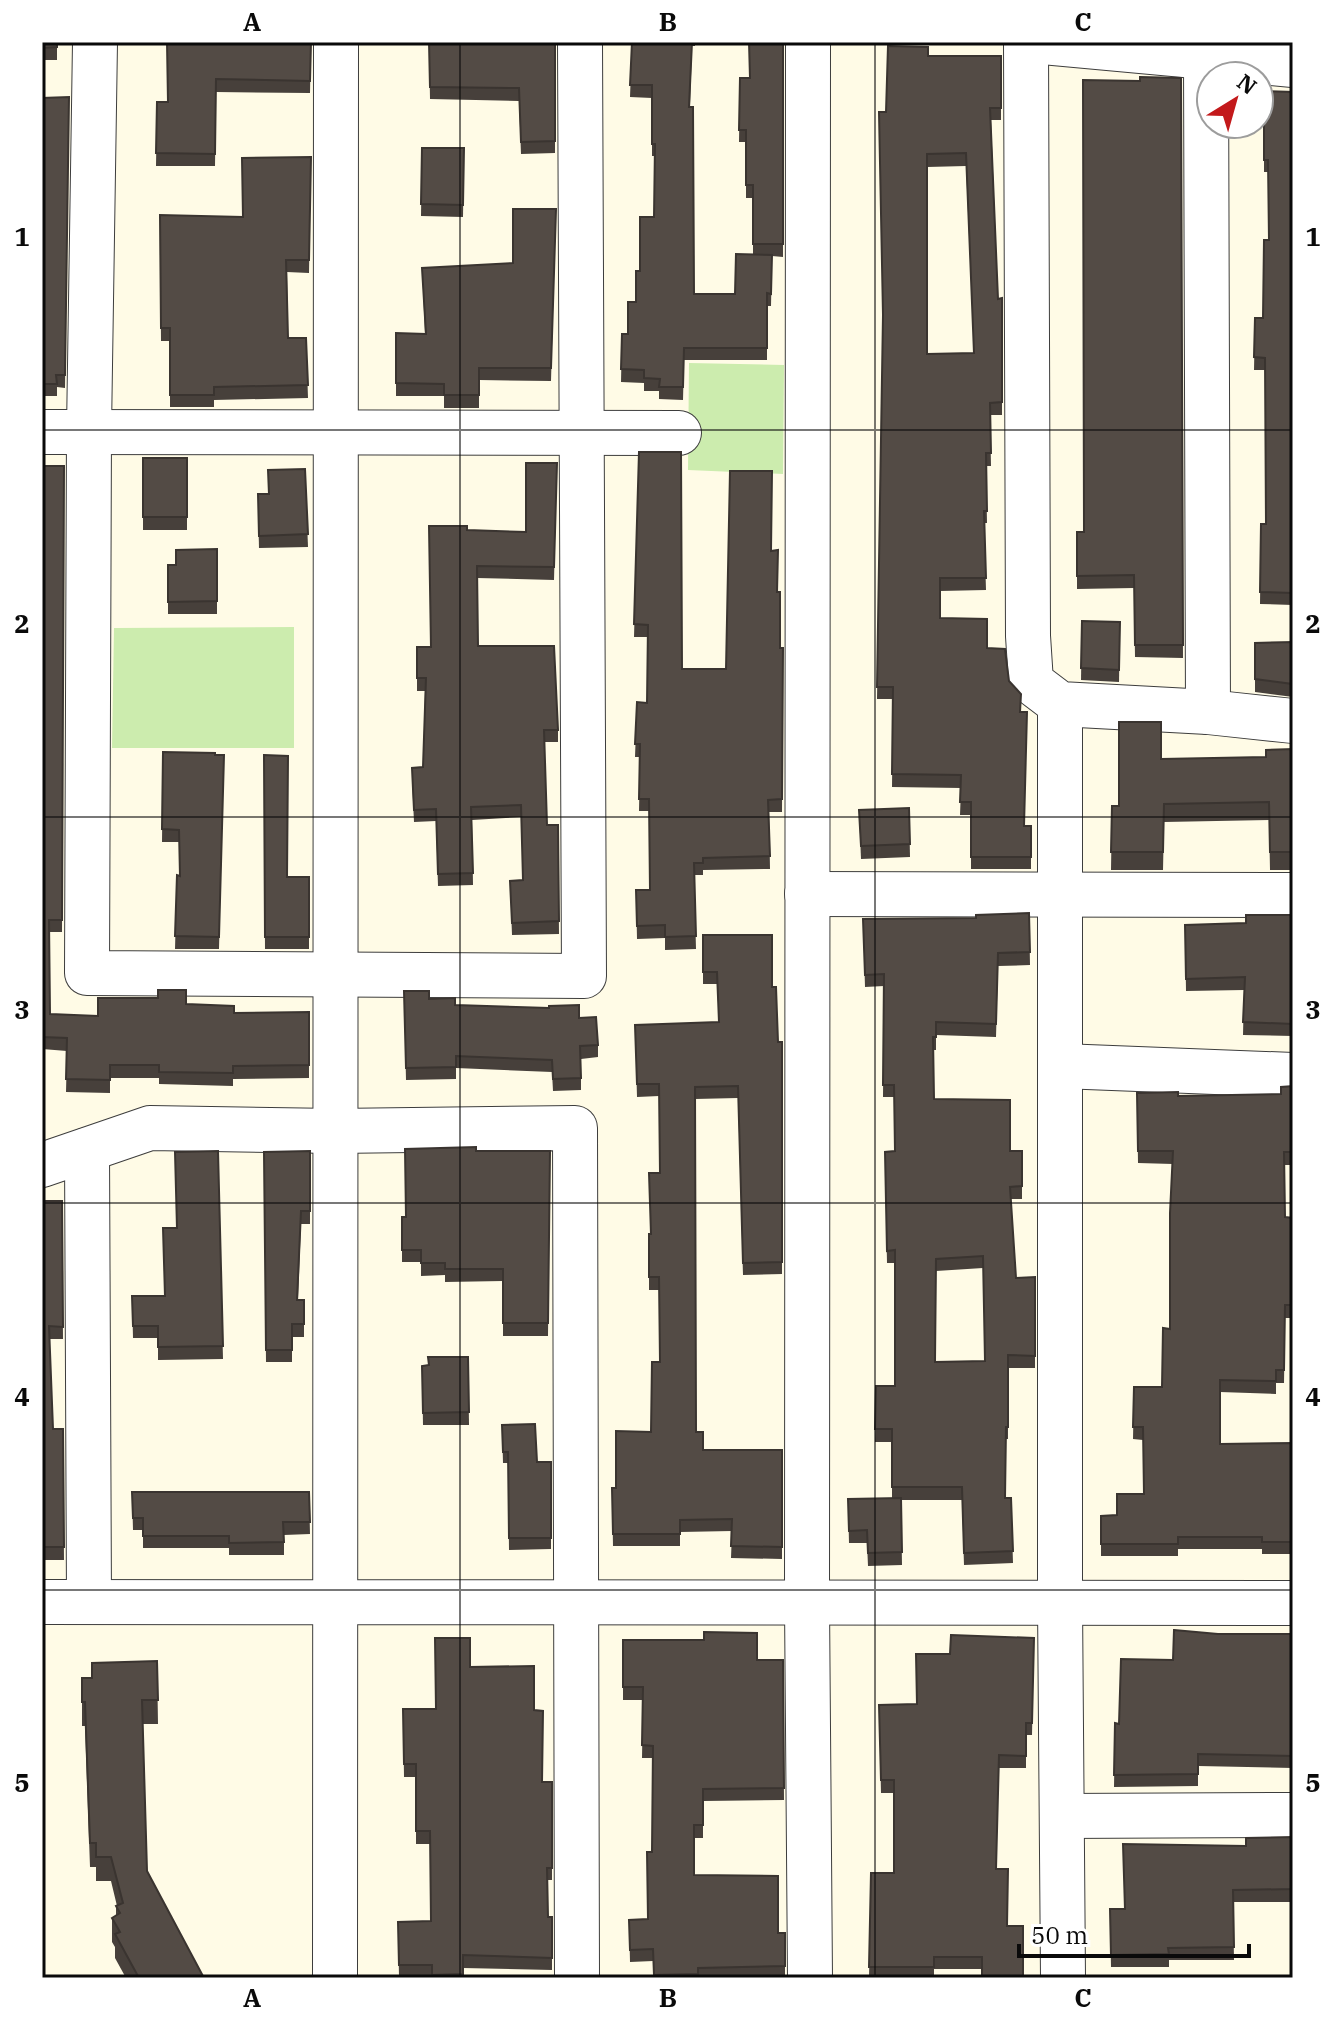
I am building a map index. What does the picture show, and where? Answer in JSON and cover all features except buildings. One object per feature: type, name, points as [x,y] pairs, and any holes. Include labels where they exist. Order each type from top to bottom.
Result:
[{"type":"street","points":[[95,42],[89,430],[87,973],[584,976],[580,42]]},
{"type":"street","points":[[335,1978],[336,42]]},
{"type":"street","points":[[808,42],[807,1603],[810,1978]]},
{"type":"street","points":[[1026,42],[1028,636],[1031,682],[1060,704],[1208,712],[1293,721]]},
{"type":"street","points":[[1043,42],[1293,65]]},
{"type":"street","points":[[1206,58],[1208,712]]},
{"type":"street","points":[[42,432],[679,433]]},
{"type":"street","points":[[1060,704],[1063,1978]]},
{"type":"street","points":[[807,894],[1293,895]]},
{"type":"street","points":[[1061,1066],[1293,1075]]},
{"type":"street","points":[[42,1165],[150,1128],[335,1131],[575,1128],[577,1978]]},
{"type":"street","points":[[87,1150],[89,1601]]},
{"type":"street","points":[[42,1602],[1293,1603]]},
{"type":"street","points":[[1062,1816],[1293,1815]]},
{"type":"green space","points":[[689,363],[784,365],[783,474],[688,470]]},
{"type":"green space","points":[[294,627],[294,748],[112,748],[114,628]]}]
